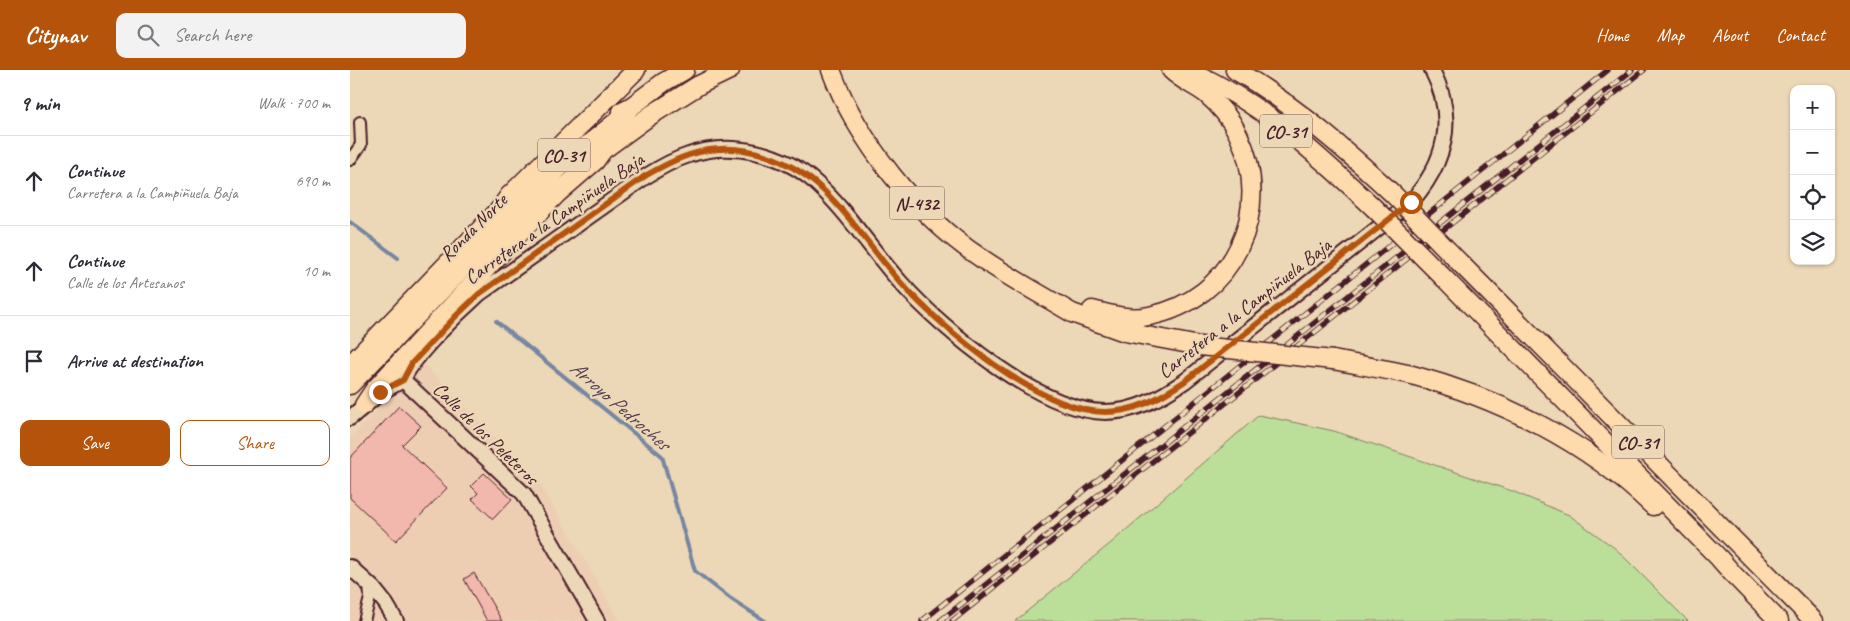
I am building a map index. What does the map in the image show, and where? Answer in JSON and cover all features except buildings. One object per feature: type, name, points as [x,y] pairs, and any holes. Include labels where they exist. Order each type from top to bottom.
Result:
[{"type":"highway","points":[[350,365],[499,210],[509,196],[636,70]]},
{"type":"highway","name":"CO-31","points":[[499,210],[612,116],[632,106],[664,82],[685,70]]},
{"type":"highway","name":"Ronda Norte","points":[[357,402],[440,302],[554,186],[591,156],[603,150],[651,115],[699,85],[730,70]]},
{"type":"highway","points":[[1042,295],[1113,315],[1131,318],[1148,316],[1173,310],[1192,299],[1215,281],[1231,262],[1243,240],[1250,218],[1252,174],[1247,154],[1238,132],[1224,113],[1205,93],[1170,70]]},
{"type":"highway","name":"CO-31","points":[[1187,70],[1233,94],[1275,122],[1327,164],[1445,279],[1706,544],[1779,621]]},
{"type":"highway","name":"CO-31","points":[[1235,70],[1256,82],[1308,119],[1348,152],[1392,194],[1814,621]]},
{"type":"highway","name":"N-432","points":[[832,72],[871,146],[898,181],[924,210],[979,257],[1042,295]]},
{"type":"highway","name":"Ronda Norte","points":[[350,385],[560,168],[616,122],[632,106]]},
{"type":"highway","points":[[1042,295],[1072,313],[1125,332],[1200,346],[1333,360],[1410,375],[1466,392],[1535,422],[1593,456],[1641,494],[1711,561],[1733,574]]},
{"type":"street","name":"Carretera a la Campiñuela Baja","points":[[403,380],[412,363],[479,294],[645,176],[667,163],[690,154],[734,149],[758,153],[780,160],[800,170],[832,199],[884,263],[929,312],[957,337],[1021,382],[1046,396],[1075,407],[1093,411],[1122,410],[1143,405],[1161,397],[1185,381],[1416,197],[1435,170],[1442,153],[1445,137],[1446,117],[1443,97],[1432,70]]},
{"type":"street","points":[[350,160],[361,145],[360,122]]},
{"type":"street","points":[[350,418],[357,402],[403,380]]},
{"type":"street","name":"Calle de los Peleteros","points":[[403,380],[524,494],[597,621]]},
{"type":"street","points":[[351,569],[381,597],[396,621]]},
{"type":"street","points":[[364,621],[370,598],[369,584]]},
{"type":"shaded area","points":[[423,363],[541,485],[620,621],[350,621],[350,438]]},
{"type":"green space","points":[[1259,415],[1334,431],[1512,491],[1569,515],[1616,549],[1688,621],[1015,621],[1111,543]]},
{"type":"waterway","name":"Arroyo Pedroches","points":[[350,222],[398,258]]},
{"type":"waterway","name":"Arroyo Pedroches","points":[[496,321],[662,456],[695,571],[731,599],[765,621]]},
{"type":"railway","points":[[922,621],[1608,70]]},
{"type":"railway","points":[[940,621],[1632,70]]},
{"type":"railway","points":[[952,621],[1644,70]]},
{"type":"route","points":[[380,392],[403,380],[412,363],[479,294],[645,176],[667,163],[690,154],[734,149],[758,153],[780,160],[800,170],[832,199],[903,285],[957,337],[1021,382],[1046,396],[1075,407],[1106,412],[1143,405],[1161,397],[1185,381],[1411,202]]}]
